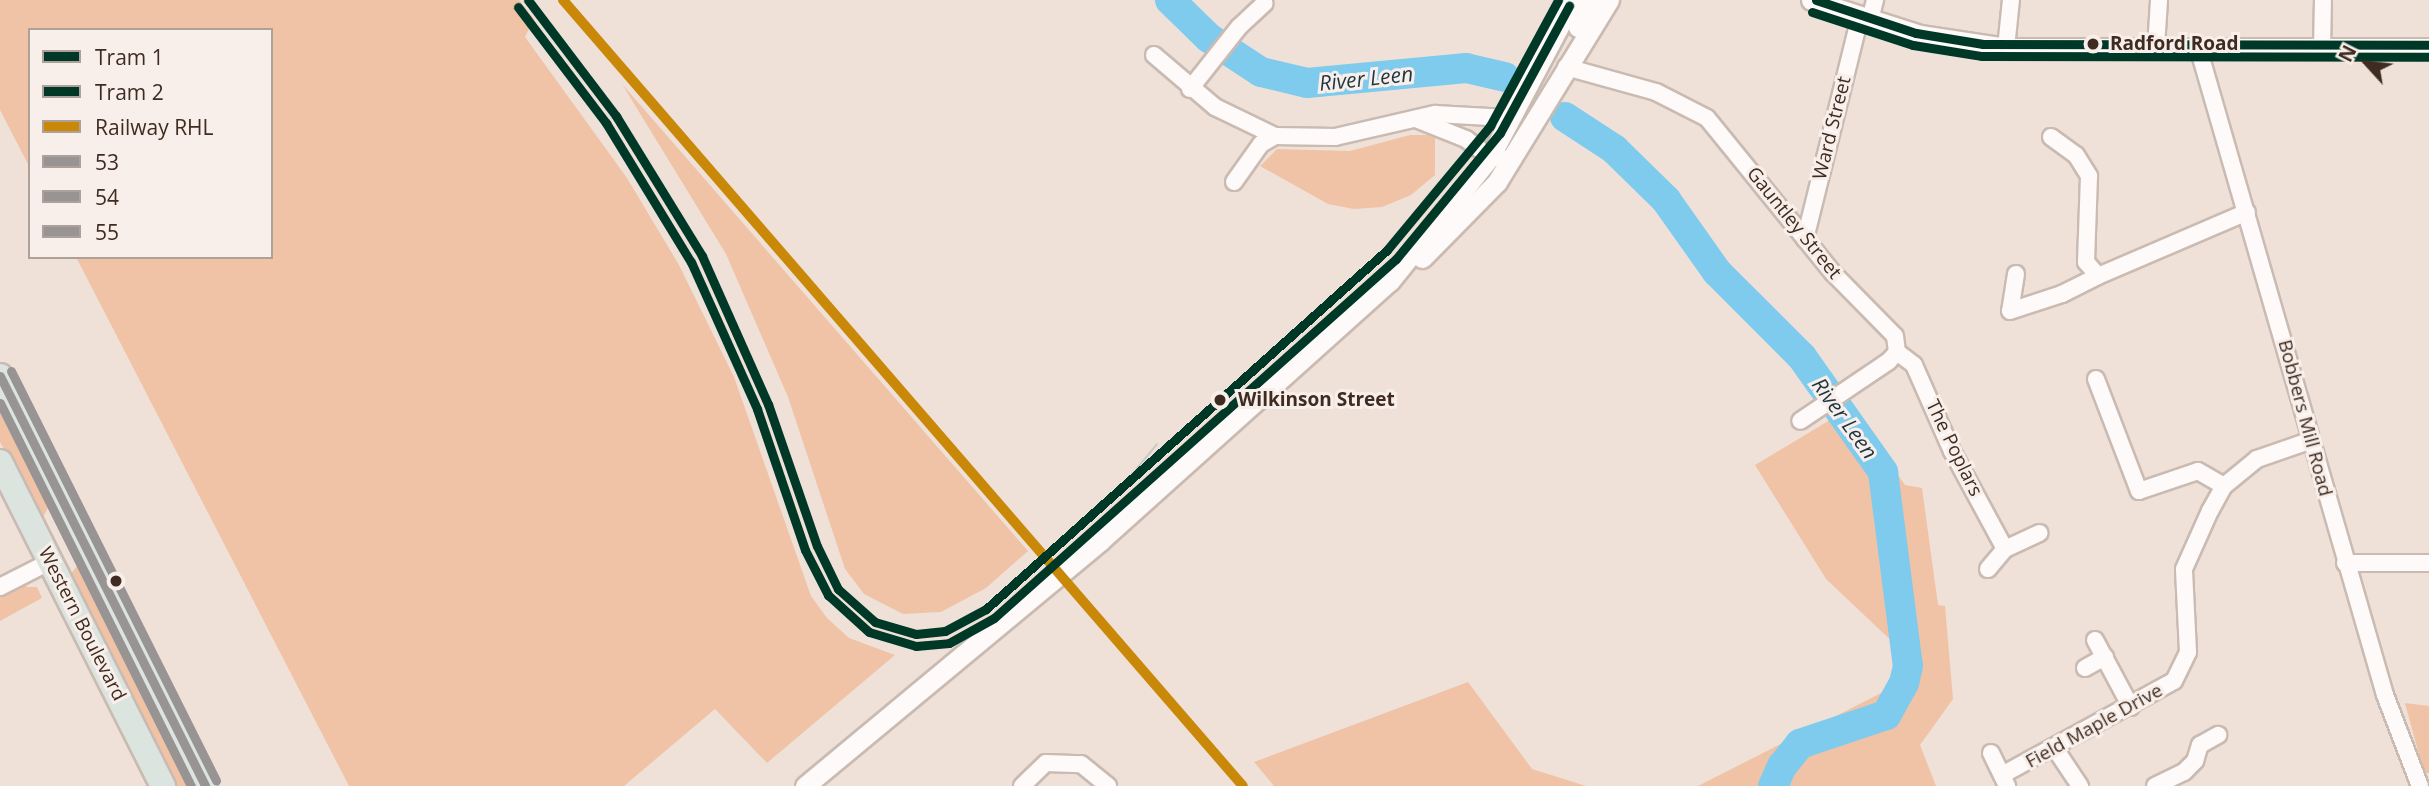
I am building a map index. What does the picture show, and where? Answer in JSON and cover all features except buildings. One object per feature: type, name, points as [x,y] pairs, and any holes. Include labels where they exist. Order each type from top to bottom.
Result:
[{"type":"highway","name":"Western Boulevard","points":[[0,376],[205,786]]},
{"type":"highway","name":"Western Boulevard","points":[[0,462],[163,786]]},
{"type":"highway","points":[[51,561],[86,546]]},
{"type":"street","points":[[1493,153],[1508,118],[1573,0]]},
{"type":"street","points":[[1390,281],[1493,153],[1531,111],[1592,0]]},
{"type":"street","points":[[805,786],[1025,606],[1390,281],[1419,262],[1497,182],[1609,0]]},
{"type":"street","points":[[1811,0],[1865,19],[1944,41],[2006,48],[2429,48]]},
{"type":"street","name":"Ward Street","points":[[1805,239],[1865,19],[1875,0]]},
{"type":"street","points":[[2006,48],[2011,0]]},
{"type":"street","points":[[2157,47],[2159,0]]},
{"type":"street","points":[[2322,50],[2323,0]]},
{"type":"street","points":[[1190,89],[1239,27],[1265,4]]},
{"type":"street","name":"Bobbers Mill Road","points":[[2198,47],[2247,212],[2309,441],[2385,695],[2420,786]]},
{"type":"street","points":[[1154,55],[1190,89],[1215,107],[1275,136],[1335,137],[1436,114],[1508,118]]},
{"type":"street","name":"Gauntley Street","points":[[1566,67],[1656,92],[1707,118],[1805,239],[1895,336],[1897,352]]},
{"type":"street","points":[[1416,119],[1466,139],[1503,158],[1530,128]]},
{"type":"street","points":[[1234,182],[1261,144],[1275,136]]},
{"type":"street","points":[[2051,137],[2076,155],[2089,176],[2086,262],[2098,276]]},
{"type":"street","points":[[2016,274],[2010,311],[2062,294],[2247,212]]},
{"type":"street","points":[[1800,421],[1897,352]]},
{"type":"street","name":"The Poplars","points":[[1897,352],[1914,365],[1952,451],[2006,550]]},
{"type":"street","points":[[2096,379],[2139,491],[2198,471],[2224,486]]},
{"type":"street","name":"Field Maple Drive","points":[[1991,753],[2005,780],[2054,747],[2166,688],[2186,664],[2184,569],[2224,486],[2257,458],[2309,441]]},
{"type":"street","points":[[1988,569],[2006,550],[2040,533]]},
{"type":"street","points":[[0,587],[51,561]]},
{"type":"street","points":[[2346,563],[2429,563]]},
{"type":"street","points":[[2095,640],[2131,707]]},
{"type":"street","points":[[2085,668],[2105,657]]},
{"type":"street","points":[[2155,786],[2184,772],[2200,745],[2218,735]]},
{"type":"street","points":[[2054,747],[2080,786]]},
{"type":"street","points":[[1022,786],[1046,763],[1081,764],[1108,786]]},
{"type":"shaded area","points":[[0,0],[519,0],[534,19],[525,37],[627,178],[679,265],[734,377],[811,596],[827,618],[849,638],[895,655],[767,763],[715,709],[624,786],[349,786],[77,259],[273,259],[273,28],[28,28],[28,164],[0,110]]},
{"type":"shaded area","points":[[622,84],[1028,551],[986,588],[941,612],[903,614],[864,594],[845,569],[788,397],[726,254]]},
{"type":"shaded area","points":[[1410,135],[1435,135],[1435,175],[1411,195],[1382,207],[1354,209],[1328,204],[1260,166],[1277,149],[1350,151]]},
{"type":"shaded area","points":[[0,395],[52,500],[41,521],[0,442]]},
{"type":"shaded area","points":[[1850,408],[1905,485],[1922,488],[1938,605],[1945,606],[1953,699],[1920,745],[1936,786],[1698,786],[1891,688],[1899,648],[1826,579],[1755,465]]},
{"type":"shaded area","points":[[77,566],[83,568],[192,786],[173,786],[70,575]]},
{"type":"shaded area","points":[[24,582],[27,587],[37,587],[42,598],[0,621],[0,594]]},
{"type":"shaded area","points":[[1468,682],[1532,769],[1586,786],[1274,786],[1254,762]]},
{"type":"shaded area","points":[[2405,703],[2429,706],[2429,773],[2424,773]]},
{"type":"waterway","name":"River Leen","points":[[1170,0],[1209,38],[1261,72],[1307,83],[1466,68],[1505,77]]},
{"type":"waterway","name":"River Leen","points":[[1565,117],[1614,149],[1666,200],[1717,272],[1802,357],[1883,472],[1908,666],[1904,683],[1886,715],[1800,744],[1782,766],[1773,786]]},
{"type":"tram line","name":"1","points":[[528,0],[616,116],[702,256],[768,404],[817,546],[838,589],[875,622],[916,634],[945,631],[986,609],[1387,250],[1490,126],[1558,0]]},
{"type":"tram line","name":"1","points":[[1816,0],[1916,33],[1983,44],[2429,45]]},
{"type":"tram line","name":"2","points":[[518,7],[606,123],[691,262],[757,409],[805,550],[828,595],[869,632],[916,646],[949,643],[994,618],[1396,259],[1500,133],[1569,6]]},
{"type":"tram line","name":"2","points":[[1812,12],[1913,45],[1982,56],[2429,57]]},
{"type":"tram line","points":[[1115,495],[1157,444]]},
{"type":"rail line","name":"RHL","points":[[563,0],[1243,786]]},
{"type":"transit line","name":"55","points":[[11,371],[216,781]]},
{"type":"transit line","name":"53","points":[[0,376],[205,786]]},
{"type":"transit line","name":"54","points":[[0,403],[191,786]]},
{"type":"place","name":"Radford Road","points":[[2093,44]]},
{"type":"place","name":"Wilkinson Street","points":[[1220,400]]}]
